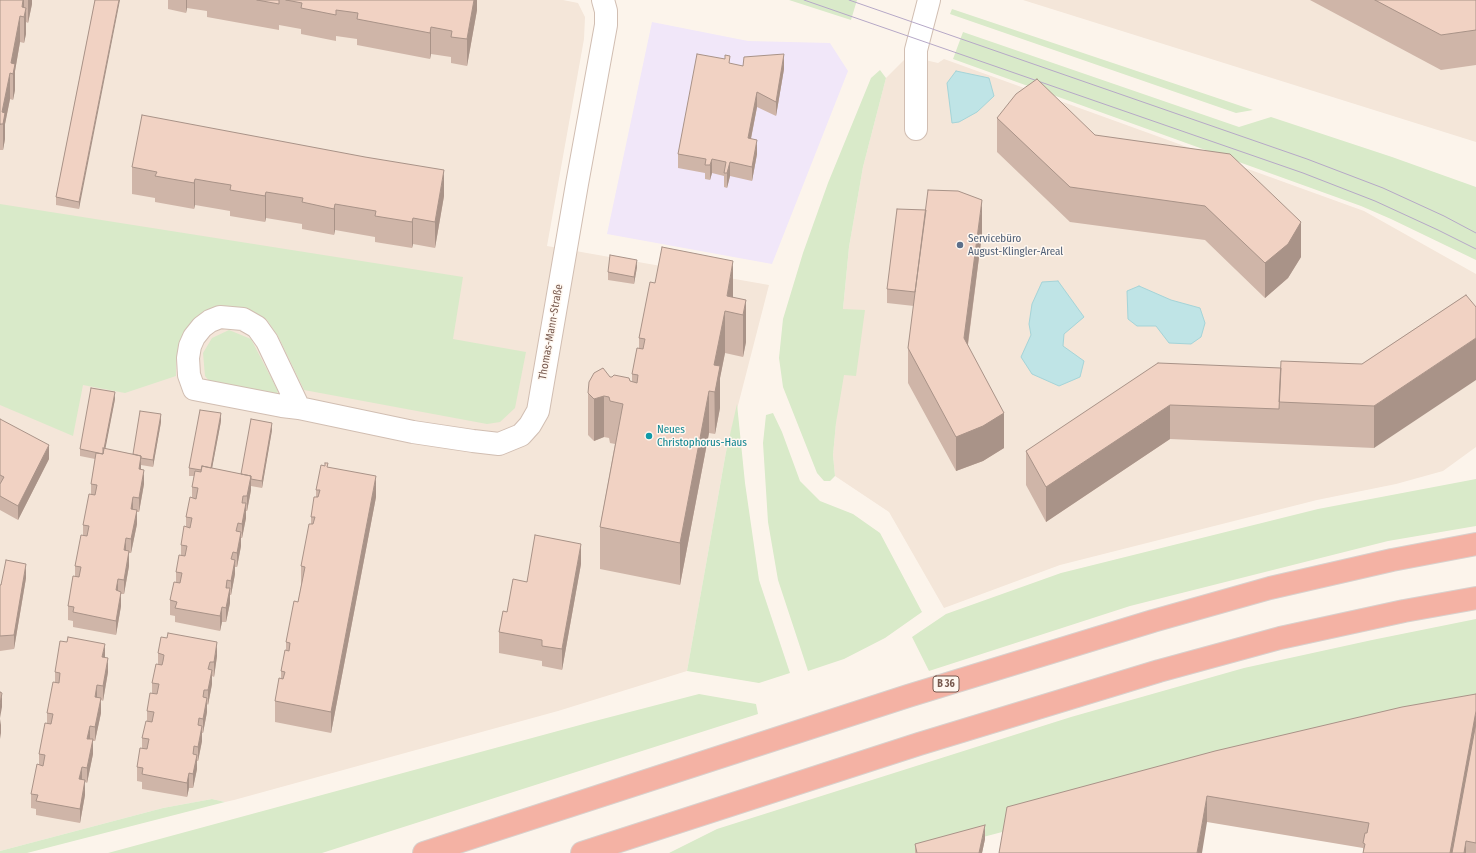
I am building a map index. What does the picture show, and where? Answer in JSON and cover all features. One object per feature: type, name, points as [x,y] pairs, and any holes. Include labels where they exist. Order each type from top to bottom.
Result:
[{"type":"highway","name":"B 36","points":[[424,853],[908,696],[1146,623],[1278,586],[1392,560],[1476,544]]},
{"type":"highway","points":[[582,853],[934,740],[1159,671],[1280,638],[1404,611],[1476,598]]},
{"type":"street","name":"Thomas-Mann-Straße","points":[[299,408],[267,341],[257,327],[243,319],[220,317],[210,321],[202,327],[194,337],[190,346],[188,358],[189,375],[194,389],[299,408],[413,432],[499,444],[521,435],[530,425],[538,411],[576,184],[606,24],[606,11],[603,0]]},
{"type":"street","points":[[916,129],[916,50],[929,0]]},
{"type":"shaded area","points":[[0,0],[563,0],[578,3],[585,17],[584,39],[547,246],[769,285],[726,452],[687,671],[558,711],[234,800],[225,802],[212,799],[163,808],[0,851]]},
{"type":"shaded area","points":[[1023,0],[1476,0],[1476,142]]},
{"type":"shaded area","points":[[652,22],[748,41],[830,43],[848,71],[772,264],[607,234]]},
{"type":"shaded area","points":[[908,56],[938,63],[944,59],[1364,211],[1476,274],[1476,447],[1443,471],[1396,484],[1317,500],[1060,565],[944,608],[889,512],[835,476],[833,455],[843,309],[849,247],[863,167],[886,78]]},
{"type":"green space","points":[[789,0],[857,0],[851,20]]},
{"type":"green space","points":[[952,9],[1253,110],[1236,113],[950,14]]},
{"type":"green space","points":[[963,32],[1239,127],[1271,117],[1392,157],[1476,187],[1476,260],[1361,206],[953,59]]},
{"type":"green space","points":[[880,70],[886,78],[863,167],[849,247],[843,309],[865,310],[856,376],[844,375],[836,423],[833,455],[835,476],[830,481],[824,481],[817,473],[783,387],[779,358],[783,319],[803,253],[828,183],[871,78]]},
{"type":"green space","points":[[0,204],[463,277],[453,339],[526,352],[515,408],[500,422],[487,424],[304,390],[278,336],[267,320],[248,309],[227,306],[203,312],[183,334],[176,360],[176,376],[125,393],[83,385],[73,436],[0,405]]},
{"type":"green space","points":[[229,330],[251,339],[278,391],[276,398],[211,383],[205,376],[203,353],[212,338]]},
{"type":"green space","points":[[737,404],[745,483],[759,580],[790,673],[759,683],[687,671],[726,452]]},
{"type":"green space","points":[[773,413],[782,432],[800,481],[820,501],[853,514],[880,533],[922,612],[885,638],[844,659],[808,671],[778,580],[768,522],[763,443],[766,415]]},
{"type":"green space","points":[[1476,479],[1476,526],[1388,541],[1130,606],[929,671],[912,637],[946,614],[1061,573],[1318,509]]},
{"type":"green space","points":[[1476,619],[1476,720],[1006,831],[922,853],[669,853],[717,829],[1071,717],[1244,668]]},
{"type":"green space","points":[[699,694],[756,704],[758,714],[322,853],[108,853],[591,722]]},
{"type":"green space","points":[[212,799],[225,802],[27,853],[0,853],[0,851],[163,808]]},
{"type":"water","points":[[956,71],[989,78],[994,96],[977,112],[959,122],[952,123],[947,83]]},
{"type":"water","points":[[1058,281],[1084,317],[1064,334],[1063,346],[1084,361],[1080,377],[1059,386],[1032,374],[1021,357],[1031,335],[1029,324],[1032,304],[1042,282]]},
{"type":"water","points":[[1139,286],[1171,300],[1200,308],[1205,323],[1201,337],[1191,344],[1169,343],[1156,326],[1137,326],[1128,319],[1127,291]]},
{"type":"building","points":[[0,0],[23,0],[22,7],[26,8],[24,17],[20,16],[11,63],[15,64],[13,74],[10,73],[2,112],[5,113],[3,124],[0,124]]},
{"type":"building","points":[[95,0],[119,0],[79,202],[56,197]]},
{"type":"building","points":[[257,0],[279,0],[279,4]]},
{"type":"building","points":[[286,0],[474,0],[467,39],[451,37],[452,31],[431,27],[430,33],[357,19],[358,13],[336,10],[336,15],[301,8],[302,3]]},
{"type":"building","points":[[1375,0],[1476,0],[1476,30],[1441,35]]},
{"type":"building","points":[[697,54],[725,59],[725,55],[730,56],[729,63],[743,66],[744,57],[784,54],[776,102],[757,92],[748,138],[757,140],[752,167],[730,162],[727,173],[724,173],[726,162],[712,159],[710,165],[705,165],[706,159],[678,154]]},
{"type":"building","points":[[1037,79],[1095,135],[1230,154],[1301,222],[1288,244],[1265,263],[1205,206],[1070,187],[997,118],[1016,94]]},
{"type":"building","points":[[142,115],[365,157],[444,170],[435,222],[413,218],[412,222],[375,216],[376,211],[335,204],[334,209],[302,202],[303,198],[266,192],[265,196],[230,190],[231,185],[195,179],[194,183],[155,176],[157,172],[132,167]]},
{"type":"building","points":[[928,190],[958,191],[982,200],[964,338],[1004,413],[983,426],[956,437],[908,348]]},
{"type":"building","points":[[897,209],[926,210],[915,292],[887,289]]},
{"type":"building","name":"Neues Christophorus-Haus","points":[[662,247],[733,261],[727,296],[746,300],[743,315],[725,311],[714,365],[720,366],[715,392],[709,391],[680,543],[600,527],[623,404],[610,401],[609,397],[604,396],[594,399],[588,393],[589,382],[594,373],[603,368],[610,377],[614,375],[629,378],[630,381],[637,383],[638,375],[632,374],[637,348],[643,349],[645,339],[639,338],[650,282],[655,283]]},
{"type":"building","points":[[610,255],[637,260],[634,277],[608,272]]},
{"type":"building","points":[[1466,295],[1476,307],[1476,338],[1374,406],[1279,402],[1281,361],[1362,364]]},
{"type":"building","points":[[1158,363],[1281,368],[1279,409],[1170,405],[1046,487],[1026,451]]},
{"type":"building","points":[[91,388],[115,392],[103,454],[80,449]]},
{"type":"building","points":[[200,410],[221,413],[211,468],[202,466],[201,470],[189,468]]},
{"type":"building","points":[[140,411],[161,414],[153,460],[141,458],[141,456],[133,454]]},
{"type":"building","points":[[0,419],[49,445],[18,506],[0,496],[0,484],[4,477],[0,475]]},
{"type":"building","points":[[251,419],[272,423],[262,481],[251,479],[251,476],[241,474]]},
{"type":"building","points":[[103,448],[141,456],[139,469],[144,470],[139,498],[133,497],[131,509],[137,510],[131,539],[126,538],[124,550],[129,551],[124,580],[118,579],[116,590],[121,592],[116,621],[73,612],[74,607],[68,606],[73,576],[79,577],[81,567],[75,566],[81,535],[87,536],[89,526],[83,525],[89,494],[95,495],[97,485],[91,484],[96,453],[103,454]]},
{"type":"building","points":[[325,463],[328,463],[327,467],[376,476],[331,712],[275,701],[279,678],[283,679],[285,672],[281,671],[285,650],[289,651],[290,643],[286,642],[294,601],[298,602],[305,567],[301,566],[309,524],[313,524],[315,517],[311,517],[314,497],[318,497],[320,490],[316,490],[321,465],[325,466]]},
{"type":"building","points":[[202,466],[251,476],[247,496],[243,496],[242,503],[246,503],[242,524],[238,523],[236,531],[241,532],[237,553],[233,552],[231,559],[235,560],[231,581],[227,580],[226,588],[230,588],[226,608],[222,607],[220,616],[175,608],[177,602],[170,600],[174,582],[180,583],[182,573],[176,572],[179,555],[185,556],[187,546],[181,545],[184,526],[190,528],[192,518],[186,517],[190,497],[196,499],[198,488],[192,487],[195,471],[201,472]]},
{"type":"building","points":[[535,535],[581,544],[562,649],[542,646],[542,640],[499,632],[503,611],[507,612],[513,579],[527,582]]},
{"type":"building","points":[[6,560],[26,564],[14,635],[0,636],[0,585]]},
{"type":"building","points":[[168,633],[217,642],[214,662],[210,662],[208,669],[212,670],[208,690],[204,690],[203,697],[207,698],[203,719],[199,718],[198,725],[202,726],[198,747],[194,746],[193,754],[197,755],[193,774],[189,773],[187,783],[142,774],[143,768],[137,767],[140,748],[147,749],[149,739],[142,738],[146,721],[152,722],[154,712],[147,711],[150,693],[157,694],[159,684],[152,683],[156,664],[162,665],[163,661],[164,655],[158,653],[161,637],[167,638]]},
{"type":"building","points":[[68,637],[105,644],[102,657],[108,658],[103,686],[97,685],[95,697],[101,698],[95,727],[90,726],[87,739],[93,739],[87,768],[82,767],[79,779],[85,780],[80,809],[36,801],[38,795],[31,794],[37,764],[43,766],[45,755],[39,754],[45,723],[51,724],[53,714],[47,713],[53,682],[59,683],[60,673],[55,672],[60,641],[67,642]]},
{"type":"building","points":[[0,692],[2,693],[0,704]]},
{"type":"building","points":[[1476,694],[1476,711],[1450,853],[1363,853],[1365,833],[1367,833],[1369,823],[1207,796],[1197,853],[999,853],[1007,807],[1215,751],[1402,707]]},
{"type":"building","points":[[1476,723],[1476,843],[1466,841],[1464,853],[1452,853]]},
{"type":"building","points":[[985,825],[979,853],[917,853],[915,844]]},
{"type":"tram line","points":[[804,0],[1303,173],[1375,201],[1476,249]]},
{"type":"tram line","points":[[849,0],[1307,159],[1383,188],[1444,216],[1476,233]]},
{"type":"place","name":"Servicebüro August-Klingler-Areal","points":[[960,245]]},
{"type":"place","name":"Neues Christophorus-Haus","points":[[649,436]]}]
